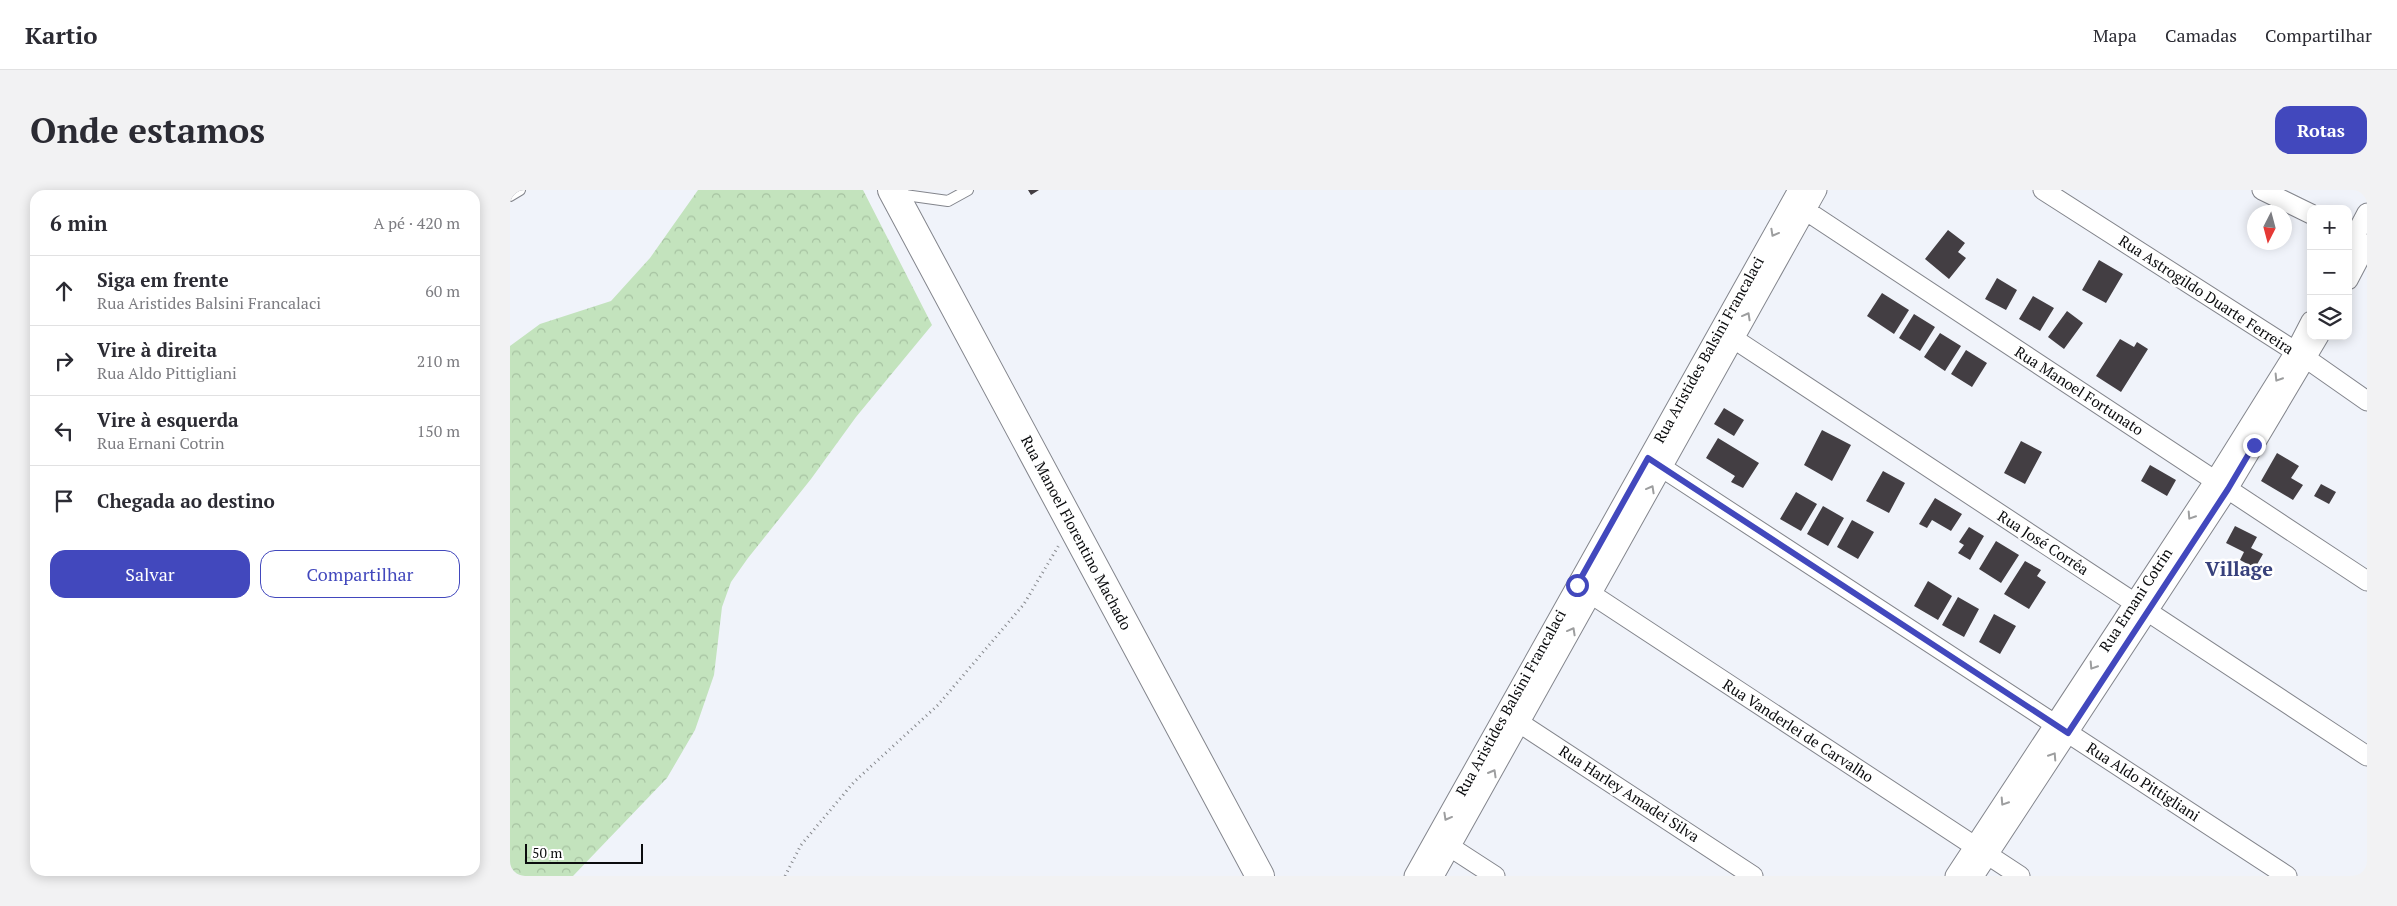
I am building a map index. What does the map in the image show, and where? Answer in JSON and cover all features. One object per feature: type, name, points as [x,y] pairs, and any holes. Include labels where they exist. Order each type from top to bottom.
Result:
[{"type":"main road","name":"Rua Manoel Florentino Machado","points":[[893,192],[1254,872]]},
{"type":"street","name":"Rua Aristides Balsini Francalaci","points":[[1434,876],[1444,842],[1504,713],[1584,590],[1727,335],[1798,201],[1817,190]]},
{"type":"street","name":"Rua Astrogildo Duarte Ferreira","points":[[2043,190],[2301,356],[2367,401]]},
{"type":"street","points":[[2262,190],[2307,212]]},
{"type":"street","name":"Rua Manoel Fortunato","points":[[1798,201],[2367,581]]},
{"type":"street","points":[[2352,263],[2367,213]]},
{"type":"street","name":"Rua José Corrêa","points":[[1727,335],[2367,756]]},
{"type":"street","name":"Rua Ernani Cotrin","points":[[2301,356],[2307,335]]},
{"type":"street","name":"Rua Ernani Cotrin","points":[[1955,876],[1981,851],[2221,485],[2301,356],[2315,340]]},
{"type":"street","name":"Rua Aldo Pittigliani","points":[[1655,463],[2287,876]]},
{"type":"street","name":"Rua Aristides Balsini Francalaci","points":[[1414,876],[1444,842],[1521,724],[1584,590]]},
{"type":"street","name":"Rua Vanderlei de Carvalho","points":[[1584,590],[2020,876]]},
{"type":"street","name":"Rua Harley Amadei Silva","points":[[1504,713],[1753,876]]},
{"type":"street","points":[[1444,842],[1495,876]]},
{"type":"street","name":"Rua Ernani Cotrin","points":[[1974,876],[1981,851]]},
{"type":"lane","points":[[510,196],[520,190]]},
{"type":"lane","points":[[893,192],[948,201],[968,190]]},
{"type":"path","points":[[785,876],[801,845],[854,782],[938,705],[1024,604],[1071,525]]},
{"type":"green space","points":[[698,190],[863,190],[932,325],[856,417],[811,479],[731,582],[722,607],[714,675],[695,730],[667,778],[573,876],[510,876],[510,346],[540,324],[611,301],[650,258]]},
{"type":"building","points":[[1028,190],[1039,190],[1031,195]]},
{"type":"building","points":[[1948,230],[1965,243],[1958,252],[1966,258],[1949,279],[1925,259]]},
{"type":"building","points":[[2099,260],[2123,274],[2106,303],[2082,290]]},
{"type":"building","points":[[1997,278],[2017,290],[2006,310],[1985,299]]},
{"type":"building","points":[[1882,293],[1909,310],[1894,334],[1867,316]]},
{"type":"building","points":[[2033,296],[2054,308],[2040,331],[2019,319]]},
{"type":"building","points":[[2067,311],[2083,323],[2064,349],[2048,337]]},
{"type":"building","points":[[1914,314],[1935,327],[1920,351],[1899,338]]},
{"type":"building","points":[[1940,333],[1961,346],[1945,371],[1924,357]]},
{"type":"building","points":[[2120,339],[2134,347],[2137,342],[2148,349],[2121,392],[2096,376]]},
{"type":"building","points":[[1966,350],[1987,363],[1972,387],[1951,374]]},
{"type":"building","points":[[1724,408],[1744,420],[1734,436],[1714,424]]},
{"type":"building","points":[[1822,430],[1851,445],[1832,481],[1804,465]]},
{"type":"building","points":[[1718,438],[1759,463],[1743,488],[1731,482],[1735,476],[1706,458]]},
{"type":"building","points":[[2021,441],[2042,452],[2025,484],[2004,473]]},
{"type":"building","points":[[2277,453],[2299,466],[2291,478],[2303,485],[2293,500],[2261,481]]},
{"type":"building","points":[[2150,465],[2176,480],[2167,496],[2141,481]]},
{"type":"building","points":[[1883,471],[1905,483],[1889,513],[1866,501]]},
{"type":"building","points":[[2321,484],[2336,492],[2329,504],[2314,496]]},
{"type":"building","points":[[1796,492],[1817,504],[1801,531],[1780,519]]},
{"type":"building","points":[[1935,498],[1962,514],[1951,531],[1932,520],[1927,528],[1919,524]]},
{"type":"building","points":[[1823,506],[1844,518],[1828,546],[1807,534]]},
{"type":"building","points":[[1852,520],[1874,532],[1858,559],[1837,547]]},
{"type":"building","points":[[2235,526],[2257,537],[2251,548],[2263,554],[2255,568],[2240,560],[2244,552],[2226,543]]},
{"type":"building","points":[[1969,527],[1984,536],[1970,560],[1958,553],[1964,545],[1959,542]]},
{"type":"building","points":[[1996,541],[2019,555],[2001,583],[1979,569]]},
{"type":"building","points":[[2025,561],[2041,570],[2037,576],[2046,582],[2029,609],[2004,594]]},
{"type":"building","points":[[1928,581],[1952,596],[1938,620],[1914,606]]},
{"type":"building","points":[[1958,597],[1979,609],[1964,637],[1942,625]]},
{"type":"building","points":[[1994,614],[2016,626],[2000,654],[1979,642]]},
{"type":"district","name":"Village","points":[[2239,569]]},
{"type":"route","points":[[1577,585],[1648,458],[2068,733],[2228,489],[2254,445]]}]
